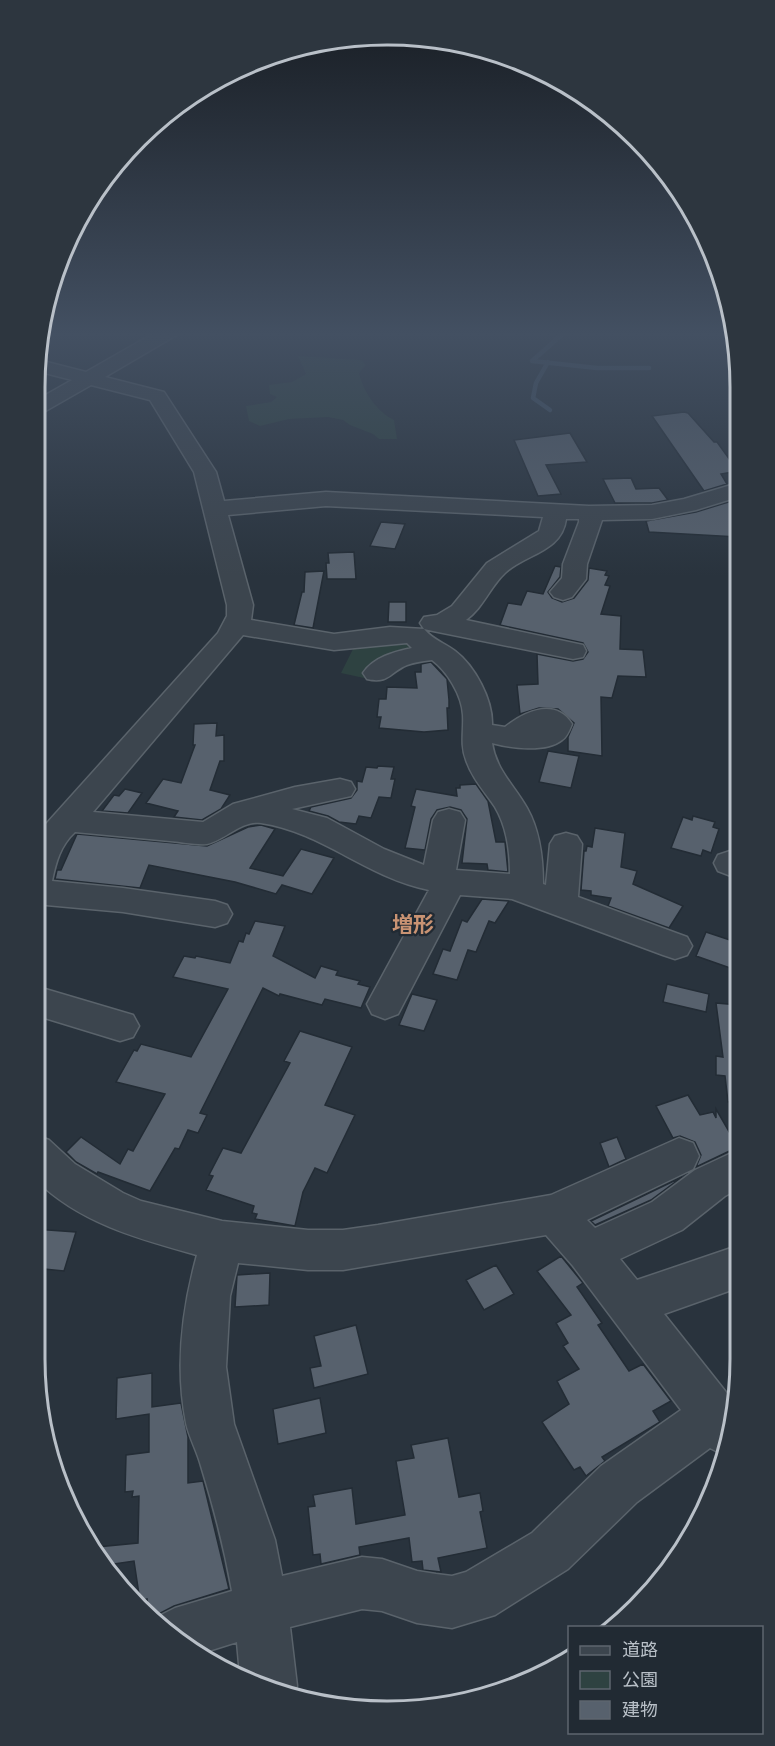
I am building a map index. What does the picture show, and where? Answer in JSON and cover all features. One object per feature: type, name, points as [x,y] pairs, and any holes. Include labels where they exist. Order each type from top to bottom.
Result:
[{"type":"street","points":[[45,848],[52,834],[68,821],[236,626],[240,605],[205,472],[168,413]]},
{"type":"street","points":[[215,509],[326,499],[589,513],[652,512],[688,505],[730,492]]},
{"type":"street","points":[[425,643],[421,626],[442,623],[463,612],[479,588],[501,564],[547,536],[555,521],[554,510]]},
{"type":"street","points":[[563,592],[574,579],[575,564],[591,522],[589,513]]},
{"type":"street","points":[[442,623],[573,651]]},
{"type":"street","points":[[236,626],[334,642],[390,635],[425,643],[449,660],[474,697],[479,711],[478,753],[512,810],[520,832],[527,866],[526,890]]},
{"type":"street","points":[[376,673],[425,643]]},
{"type":"street","points":[[478,732],[511,737]]},
{"type":"street","points":[[68,821],[205,833],[244,812],[255,811],[295,797],[340,789]]},
{"type":"street","points":[[255,811],[316,826],[395,868],[444,881],[526,890],[675,946]]},
{"type":"street","points":[[385,1004],[444,881],[449,820]]},
{"type":"street","points":[[561,903],[566,844]]},
{"type":"street","points":[[45,893],[123,900],[215,914]]},
{"type":"street","points":[[45,1004],[120,1026]]},
{"type":"street","points":[[45,1163],[60,1177],[108,1207],[140,1220],[222,1241],[308,1250],[343,1250],[555,1214],[679,1156]]},
{"type":"street","points":[[588,1252],[667,1216],[710,1183],[730,1172]]},
{"type":"street","points":[[183,1633],[261,1608],[362,1583],[382,1585],[417,1597],[452,1602],[477,1596],[550,1551],[619,1484],[721,1425],[588,1252],[555,1214]]},
{"type":"street","points":[[222,1241],[208,1296],[203,1367],[210,1424],[249,1540],[261,1608],[268,1680]]},
{"type":"street","points":[[629,1305],[730,1270]]},
{"type":"green space","points":[[247,413],[384,413],[394,420],[397,439],[379,439],[343,420],[328,417],[289,419],[260,426],[249,421]]},
{"type":"green space","points":[[395,636],[425,649],[383,663],[364,678],[341,673],[357,641]]},
{"type":"building","points":[[688,413],[714,442],[717,442],[730,460],[730,472],[721,474],[727,484],[704,491],[652,416]]},
{"type":"building","points":[[570,433],[587,462],[546,465],[561,494],[538,496],[514,440]]},
{"type":"building","points":[[631,478],[636,489],[659,488],[668,500],[652,503],[615,503],[603,479]]},
{"type":"building","points":[[730,502],[730,537],[649,532],[646,521],[696,512]]},
{"type":"building","points":[[381,522],[405,524],[395,549],[370,546]]},
{"type":"building","points":[[354,552],[356,579],[327,579],[328,553]]},
{"type":"building","points":[[555,566],[561,567],[560,577],[548,592],[552,598],[562,602],[574,598],[588,580],[589,568],[607,571],[605,575],[609,576],[605,585],[610,586],[601,614],[621,616],[620,649],[643,650],[646,677],[618,676],[612,698],[601,697],[602,756],[568,751],[568,737],[574,723],[558,709],[539,708],[520,714],[517,685],[538,684],[537,654],[573,661],[583,659],[588,652],[583,643],[500,625],[508,603],[521,605],[527,591],[543,594]]},
{"type":"building","points":[[324,571],[313,628],[294,625],[302,592],[304,592],[305,572]]},
{"type":"building","points":[[389,602],[406,602],[406,622],[388,622]]},
{"type":"building","points":[[431,662],[447,679],[448,730],[424,732],[379,728],[381,717],[377,717],[379,699],[386,699],[387,687],[417,688],[415,672],[421,672],[421,664]]},
{"type":"building","points":[[217,723],[216,736],[224,735],[224,761],[220,761],[210,790],[230,795],[221,809],[202,820],[174,817],[178,811],[146,803],[163,779],[181,783],[195,745],[193,745],[194,724]]},
{"type":"building","points":[[548,751],[579,756],[571,788],[539,782]]},
{"type":"building","points":[[378,766],[394,767],[391,779],[395,779],[391,798],[379,797],[371,818],[359,816],[356,824],[339,822],[328,816],[309,811],[311,807],[351,798],[357,790],[357,781],[362,782],[366,767],[377,768]]},
{"type":"building","points":[[476,784],[488,801],[496,842],[505,842],[508,872],[488,870],[487,864],[462,863],[467,819],[461,810],[450,807],[437,810],[431,819],[425,850],[405,848],[415,807],[411,806],[416,789],[457,796],[456,788],[460,788],[460,785]]},
{"type":"building","points":[[125,789],[142,793],[128,813],[102,811],[114,795],[119,796]]},
{"type":"building","points":[[693,816],[715,822],[713,827],[719,829],[711,853],[703,850],[701,856],[671,848],[683,817],[692,820]]},
{"type":"building","points":[[261,825],[275,829],[250,868],[283,876],[301,849],[334,858],[312,894],[282,885],[276,894],[235,882],[149,865],[140,888],[55,879],[57,870],[61,870],[77,834],[207,846],[248,827]]},
{"type":"building","points":[[595,828],[625,833],[621,867],[637,871],[633,884],[683,906],[669,928],[608,906],[611,898],[591,895],[591,891],[581,890],[584,851],[587,846],[592,847]]},
{"type":"building","points":[[482,899],[509,901],[495,923],[489,921],[476,952],[468,950],[457,980],[433,974],[443,949],[450,951],[462,920],[467,922]]},
{"type":"building","points":[[255,921],[285,926],[273,956],[315,978],[321,966],[338,971],[336,975],[360,981],[358,984],[370,987],[361,1008],[325,999],[322,1005],[280,994],[279,996],[263,988],[200,1113],[207,1115],[198,1133],[188,1130],[179,1149],[175,1148],[150,1191],[98,1172],[97,1174],[76,1162],[66,1152],[81,1137],[120,1164],[128,1149],[133,1151],[165,1094],[116,1082],[134,1050],[137,1051],[141,1044],[191,1057],[228,989],[173,977],[184,956],[195,958],[196,956],[230,963],[239,941],[243,942],[246,933],[249,934]]},
{"type":"building","points":[[706,932],[730,940],[730,968],[696,956]]},
{"type":"building","points":[[667,984],[709,994],[706,1012],[663,1002]]},
{"type":"building","points":[[412,994],[437,1000],[424,1031],[399,1025]]},
{"type":"building","points":[[716,1003],[730,1004],[730,1102],[728,1102],[725,1076],[716,1075],[716,1056],[723,1057]]},
{"type":"building","points":[[300,1031],[352,1047],[325,1105],[355,1115],[327,1173],[315,1168],[303,1192],[295,1226],[255,1219],[257,1214],[252,1213],[254,1206],[206,1190],[213,1176],[209,1175],[223,1148],[241,1153],[290,1063],[284,1061]]},
{"type":"building","points":[[688,1095],[700,1115],[713,1112],[716,1118],[716,1109],[730,1133],[730,1151],[696,1167],[701,1155],[695,1142],[680,1136],[673,1138],[656,1106]]},
{"type":"building","points":[[617,1137],[626,1159],[609,1167],[600,1143]]},
{"type":"building","points":[[682,1177],[651,1200],[595,1225],[591,1221]]},
{"type":"building","points":[[45,1230],[76,1232],[64,1271],[45,1269]]},
{"type":"building","points":[[561,1256],[583,1283],[577,1287],[602,1323],[598,1325],[629,1371],[643,1364],[671,1401],[653,1411],[660,1422],[602,1457],[605,1461],[586,1476],[580,1467],[574,1470],[542,1422],[569,1404],[557,1381],[579,1369],[563,1346],[568,1343],[556,1323],[571,1315],[537,1271]]},
{"type":"building","points":[[496,1265],[514,1294],[484,1310],[466,1280]]},
{"type":"building","points":[[270,1273],[269,1305],[235,1307],[237,1275]]},
{"type":"building","points":[[356,1325],[368,1374],[314,1388],[310,1368],[321,1366],[314,1336]]},
{"type":"building","points":[[152,1373],[152,1407],[181,1403],[188,1437],[188,1483],[203,1481],[229,1589],[174,1606],[159,1614],[148,1603],[147,1599],[144,1600],[139,1594],[134,1561],[114,1564],[101,1547],[138,1543],[139,1496],[132,1497],[133,1491],[125,1492],[126,1455],[149,1452],[149,1414],[116,1419],[117,1378]]},
{"type":"building","points":[[320,1398],[326,1433],[278,1444],[273,1409]]},
{"type":"building","points":[[448,1438],[459,1497],[480,1493],[483,1511],[480,1512],[487,1548],[438,1558],[441,1572],[423,1570],[422,1561],[412,1562],[409,1538],[359,1547],[360,1555],[321,1564],[320,1554],[313,1555],[308,1507],[315,1506],[313,1495],[352,1488],[356,1524],[405,1515],[396,1461],[414,1458],[411,1445]]},
{"type":"district","name":"増形","points":[[413,924]]}]
